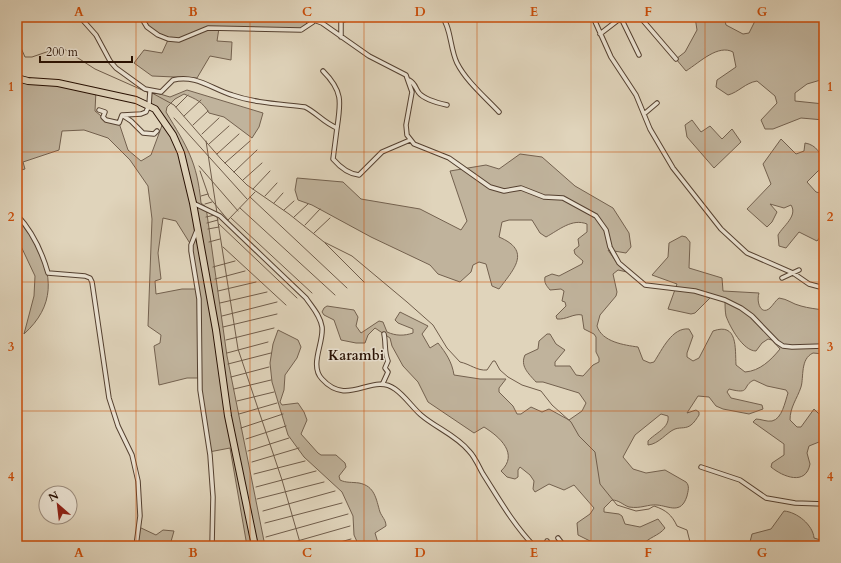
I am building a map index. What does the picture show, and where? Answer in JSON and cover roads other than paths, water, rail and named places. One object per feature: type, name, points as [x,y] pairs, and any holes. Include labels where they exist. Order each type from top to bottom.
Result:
[{"type":"highway","points":[[17,78],[28,82],[58,82],[120,95],[149,105],[164,120],[181,153],[193,203],[216,330],[237,465],[255,546]]},
{"type":"street","points":[[17,21],[22,17]]},
{"type":"street","points":[[80,17],[96,35],[113,65],[150,93],[161,92],[173,80],[190,79],[208,84],[230,95],[306,107],[323,121],[337,128]]},
{"type":"street","points":[[141,17],[148,27],[158,35],[168,39],[179,40],[208,28],[301,30],[314,19],[378,62],[406,75],[414,83],[420,94],[435,102],[447,105]]},
{"type":"street","points":[[341,37],[342,21],[352,17]]},
{"type":"street","points":[[442,17],[447,23],[449,40],[457,64],[474,86],[499,112]]},
{"type":"street","points":[[593,17],[611,57],[636,95],[644,114],[673,168],[721,229],[747,252],[794,273],[809,284],[824,288]]},
{"type":"street","points":[[600,34],[621,17],[639,55]]},
{"type":"street","points":[[640,17],[676,59]]},
{"type":"street","points":[[323,71],[334,83],[341,104],[333,159],[338,165],[354,174],[359,175],[382,152],[410,140]]},
{"type":"street","points":[[410,80],[412,92],[406,125],[410,140],[422,148],[449,158],[490,187],[504,191],[521,188],[544,197],[563,198],[596,216],[606,230],[610,247],[619,263],[645,285],[695,291],[730,303],[752,316],[777,342],[783,346],[824,346]]},
{"type":"street","points":[[122,115],[141,114],[146,112],[149,105],[150,93]]},
{"type":"street","points":[[644,114],[657,103]]},
{"type":"street","points":[[100,110],[104,112],[104,117],[106,120],[119,123],[122,115]]},
{"type":"street","points":[[122,115],[131,121],[143,133],[154,134],[157,131]]},
{"type":"street","points":[[193,203],[219,215],[306,298],[317,313],[322,330],[318,355],[318,368],[319,375],[325,383],[331,387],[343,391],[357,390],[383,383],[395,388],[421,415],[455,438],[470,451],[510,518],[534,546]]},
{"type":"street","points":[[17,215],[29,230],[42,254],[48,273],[85,276],[90,278],[92,282],[109,398],[118,426],[134,460],[138,481],[140,516],[136,546]]},
{"type":"street","points":[[197,230],[191,245],[191,251],[199,299],[200,390],[212,483],[212,546]]},
{"type":"street","points":[[782,278],[799,270]]},
{"type":"street","points":[[383,383],[388,373],[386,368],[388,361],[385,355],[386,342],[384,334]]},
{"type":"street","points":[[701,467],[740,480],[766,498],[795,503],[824,504]]},
{"type":"street","points":[[558,538],[564,546]]},
{"type":"street","points":[[546,546],[547,541]]},
{"type":"waterway","points":[[17,39],[25,57],[32,57],[58,48],[64,49],[95,69],[149,93]]},
{"type":"waterway","points":[[152,93],[174,105],[221,159],[247,185],[289,214],[324,242],[352,256],[407,302],[433,325],[447,348],[460,362],[487,370],[493,361],[495,361],[500,370],[508,377],[522,385],[541,391],[552,405],[571,422],[579,436],[595,452],[600,484],[617,505],[636,511],[649,509],[654,506],[662,509],[671,516],[677,526],[687,530],[691,546]]},
{"type":"waterway","points":[[176,107],[188,95]]},
{"type":"waterway","points":[[184,116],[201,100]]},
{"type":"waterway","points":[[193,125],[208,111]]},
{"type":"waterway","points":[[174,118],[247,199]]},
{"type":"waterway","points":[[202,134],[219,118]]},
{"type":"waterway","points":[[209,144],[229,126]]},
{"type":"waterway","points":[[217,154],[239,134]]},
{"type":"waterway","points":[[206,141],[217,213]]},
{"type":"waterway","points":[[225,163],[250,141]]},
{"type":"waterway","points":[[234,172],[257,150]]},
{"type":"waterway","points":[[243,180],[262,163]]},
{"type":"waterway","points":[[199,166],[238,211]]},
{"type":"waterway","points":[[200,171],[209,197],[228,220]]},
{"type":"waterway","points":[[253,189],[270,171]]},
{"type":"waterway","points":[[265,196],[277,183]]},
{"type":"waterway","points":[[228,220],[255,192]]},
{"type":"waterway","points":[[274,203],[283,193]]},
{"type":"waterway","points":[[201,196],[208,194]]},
{"type":"waterway","points":[[250,197],[347,288]]},
{"type":"waterway","points":[[284,210],[294,201]]},
{"type":"waterway","points":[[205,204],[212,202]]},
{"type":"waterway","points":[[294,217],[308,204]]},
{"type":"waterway","points":[[240,208],[335,295]]},
{"type":"waterway","points":[[305,225],[320,209]]},
{"type":"waterway","points":[[206,217],[215,215]]},
{"type":"waterway","points":[[217,216],[238,349],[282,480],[301,546]]},
{"type":"waterway","points":[[231,218],[312,293]]},
{"type":"waterway","points":[[314,233],[330,218]]},
{"type":"waterway","points":[[207,223],[218,220]]},
{"type":"waterway","points":[[219,224],[297,298]]},
{"type":"waterway","points":[[208,229],[219,227]]},
{"type":"waterway","points":[[209,242],[220,239]]},
{"type":"waterway","points":[[325,243],[364,282]]},
{"type":"waterway","points":[[223,247],[286,305]]},
{"type":"waterway","points":[[213,267],[235,261]]},
{"type":"waterway","points":[[215,279],[245,271]]},
{"type":"waterway","points":[[218,291],[256,282]]},
{"type":"waterway","points":[[220,303],[267,292]]},
{"type":"waterway","points":[[222,316],[277,302]]},
{"type":"waterway","points":[[223,327],[277,314]]},
{"type":"waterway","points":[[226,340],[274,328]]},
{"type":"waterway","points":[[227,353],[268,342]]},
{"type":"waterway","points":[[228,364],[271,353]]},
{"type":"waterway","points":[[231,377],[269,367]]},
{"type":"waterway","points":[[234,389],[271,380]]},
{"type":"waterway","points":[[237,401],[274,392]]},
{"type":"waterway","points":[[239,414],[277,403]]},
{"type":"waterway","points":[[241,428],[283,414]]},
{"type":"waterway","points":[[246,439],[286,426]]},
{"type":"waterway","points":[[248,451],[289,438]]},
{"type":"waterway","points":[[252,462],[299,448]]},
{"type":"waterway","points":[[254,474],[305,461]]},
{"type":"waterway","points":[[256,487],[316,471]]},
{"type":"waterway","points":[[257,499],[324,482]]},
{"type":"waterway","points":[[263,511],[335,491]]},
{"type":"waterway","points":[[265,523],[342,503]]},
{"type":"waterway","points":[[266,537],[348,514]]},
{"type":"waterway","points":[[280,546],[350,526]]},
{"type":"waterway","points":[[326,546],[351,539]]},
{"type":"district","name":"Karambi","points":[[356,355]]}]
